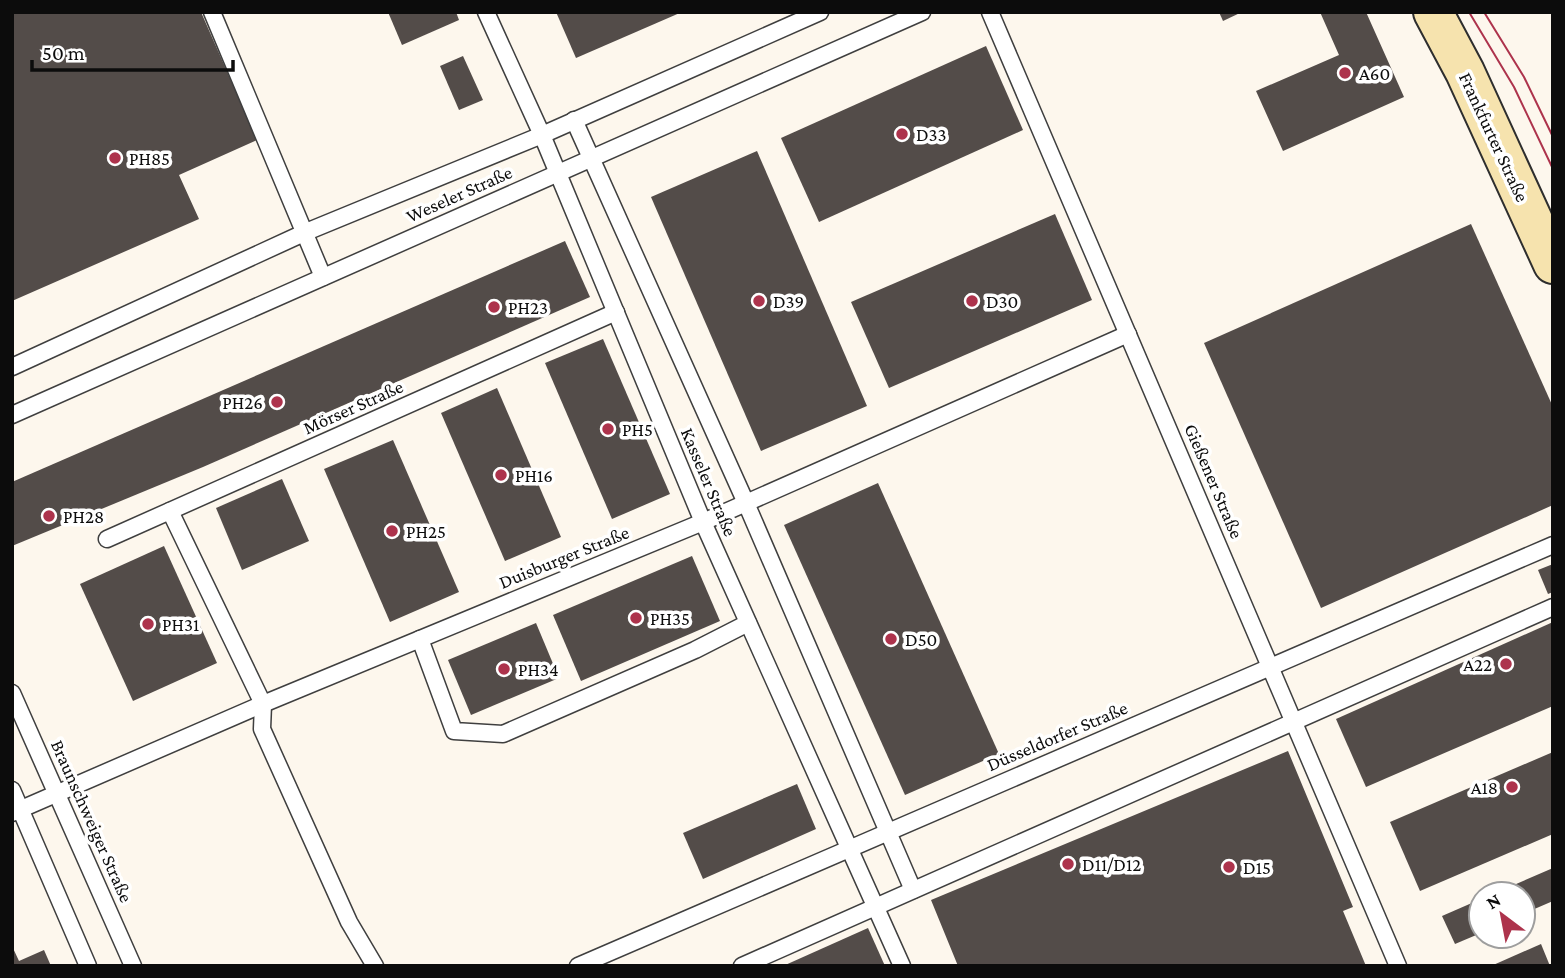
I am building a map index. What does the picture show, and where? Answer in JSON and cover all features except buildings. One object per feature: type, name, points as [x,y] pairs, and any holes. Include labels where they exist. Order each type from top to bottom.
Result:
[{"type":"main road","name":"Frankfurter Straße","points":[[1433,12],[1465,72],[1553,264]]},
{"type":"lane","points":[[212,12],[323,277]]},
{"type":"lane","name":"Kasseler Straße","points":[[486,12],[558,173],[703,522],[902,966]]},
{"type":"lane","name":"Weseler Straße","points":[[12,367],[306,232],[541,135],[820,12]]},
{"type":"lane","name":"Weseler Straße","points":[[12,415],[922,12]]},
{"type":"lane","name":"Gießener Straße","points":[[990,12],[1398,966]]},
{"type":"lane","points":[[574,120],[747,503],[913,890]]},
{"type":"lane","name":"Mörser Straße","points":[[107,539],[616,312]]},
{"type":"lane","name":"Duisburger Straße","points":[[16,811],[263,704],[703,522],[1128,334]]},
{"type":"lane","points":[[170,511],[263,704],[262,729],[349,922],[375,966]]},
{"type":"lane","name":"Düsseldorfer Straße","points":[[578,966],[1553,545]]},
{"type":"lane","points":[[742,966],[1553,607]]},
{"type":"lane","points":[[420,639],[454,730],[503,734],[695,650],[748,623]]},
{"type":"lane","name":"Braunschweiger Straße","points":[[12,693],[133,966]]},
{"type":"lane","points":[[12,790],[16,811],[88,966]]},
{"type":"tram line","points":[[1469,12],[1514,87],[1553,169]]},
{"type":"tram line","points":[[1484,12],[1524,77],[1553,137]]},
{"type":"place","name":"A60","points":[[1345,73]]},
{"type":"place","name":"D33","points":[[902,134]]},
{"type":"place","name":"PH85","points":[[115,158]]},
{"type":"place","name":"D39","points":[[759,301]]},
{"type":"place","name":"D30","points":[[972,301]]},
{"type":"place","name":"PH23","points":[[494,307]]},
{"type":"place","name":"PH26","points":[[277,402]]},
{"type":"place","name":"PH5","points":[[608,429]]},
{"type":"place","name":"PH16","points":[[501,475]]},
{"type":"place","name":"PH28","points":[[49,516]]},
{"type":"place","name":"PH25","points":[[392,531]]},
{"type":"place","name":"PH35","points":[[636,618]]},
{"type":"place","name":"PH31","points":[[148,624]]},
{"type":"place","name":"D50","points":[[891,639]]},
{"type":"place","name":"A22","points":[[1506,664]]},
{"type":"place","name":"PH34","points":[[504,669]]},
{"type":"place","name":"A18","points":[[1512,787]]},
{"type":"place","name":"D11/D12","points":[[1068,864]]},
{"type":"place","name":"D15","points":[[1229,867]]}]
